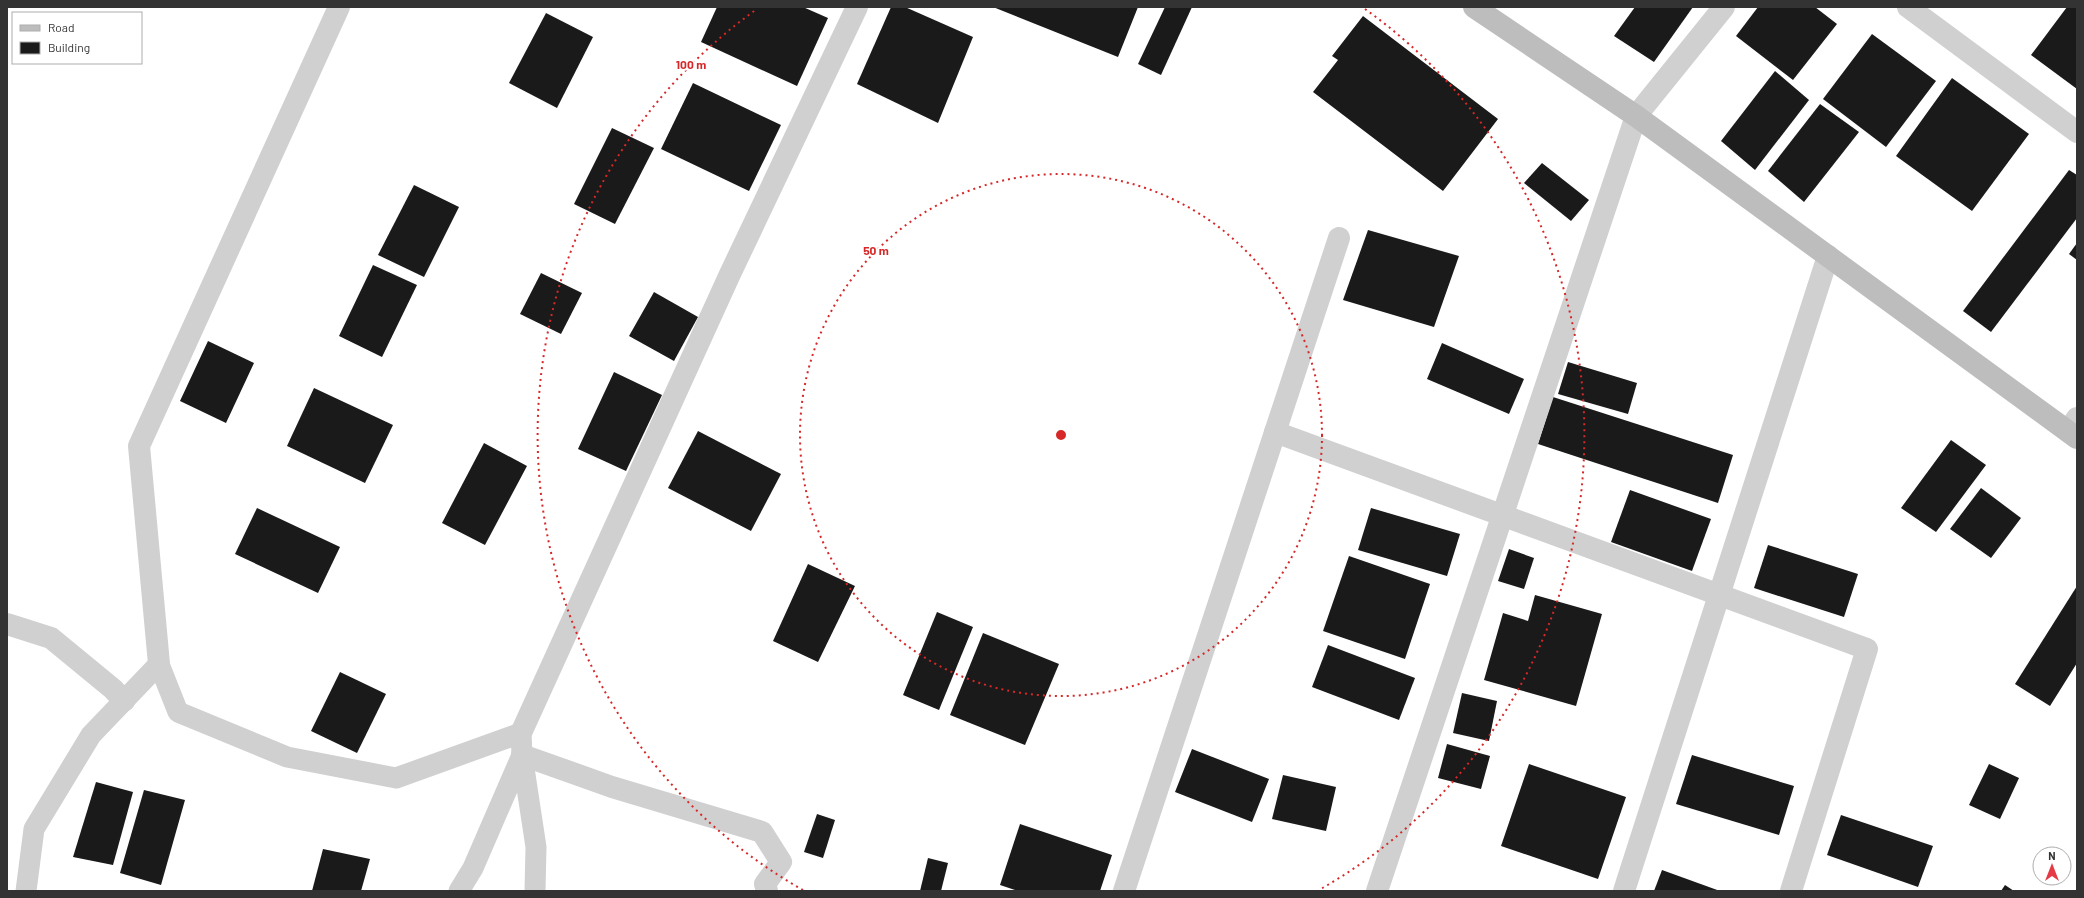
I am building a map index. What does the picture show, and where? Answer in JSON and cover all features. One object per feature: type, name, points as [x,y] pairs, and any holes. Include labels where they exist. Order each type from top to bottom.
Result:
[{"type":"street","points":[[159,664],[139,446],[339,7]]},
{"type":"street","points":[[521,733],[730,274],[857,7]]},
{"type":"street","points":[[1474,7],[1636,116],[1828,256],[2074,429]]},
{"type":"street","points":[[1377,891],[1636,116],[1724,7]]},
{"type":"street","points":[[1908,7],[2077,132]]},
{"type":"street","points":[[1124,891],[1339,238]]},
{"type":"street","points":[[1624,891],[1828,256]]},
{"type":"street","points":[[1275,432],[1867,649],[1791,891]]},
{"type":"street","points":[[7,624],[51,638],[113,689],[124,701]]},
{"type":"street","points":[[522,754],[612,787],[762,832],[782,862],[765,884],[767,891]]},
{"type":"lane","points":[[26,891],[34,829],[91,735],[159,664],[178,712],[287,757],[396,778],[521,733],[522,754],[536,847],[534,891]]},
{"type":"lane","points":[[460,891],[473,868],[522,754]]},
{"type":"building","points":[[717,7],[803,7],[828,18],[797,86],[701,42]]},
{"type":"building","points":[[891,7],[905,7],[973,37],[938,123],[857,84]]},
{"type":"building","points":[[993,7],[1138,7],[1118,57]]},
{"type":"building","points":[[1165,7],[1192,7],[1161,75],[1138,64]]},
{"type":"building","points":[[1635,7],[1693,7],[1654,62],[1614,36]]},
{"type":"building","points":[[1758,7],[1815,7],[1837,24],[1793,80],[1736,36]]},
{"type":"building","points":[[2067,7],[2077,7],[2077,89],[2031,55]]},
{"type":"building","points":[[546,13],[593,37],[557,108],[509,83]]},
{"type":"building","points":[[1363,16],[1498,119],[1443,191],[1313,92],[1338,60],[1332,56]]},
{"type":"building","points":[[1872,34],[1936,81],[1886,147],[1823,99]]},
{"type":"building","points":[[1775,71],[1809,100],[1755,170],[1721,141]]},
{"type":"building","points":[[1952,78],[2029,134],[1972,211],[1896,156]]},
{"type":"building","points":[[693,83],[781,125],[749,191],[661,149]]},
{"type":"building","points":[[1820,104],[1859,132],[1804,202],[1768,171]]},
{"type":"building","points":[[612,128],[654,148],[615,224],[574,204]]},
{"type":"building","points":[[1542,163],[1589,200],[1571,221],[1524,183]]},
{"type":"building","points":[[2069,170],[2077,175],[2077,218],[1991,332],[1963,311]]},
{"type":"building","points":[[414,185],[459,207],[424,277],[378,255]]},
{"type":"building","points":[[1368,230],[1459,256],[1434,327],[1343,300]]},
{"type":"building","points":[[2077,243],[2077,260],[2069,254]]},
{"type":"building","points":[[373,265],[417,285],[382,357],[339,336]]},
{"type":"building","points":[[541,273],[582,293],[561,334],[520,314]]},
{"type":"building","points":[[654,292],[698,317],[674,361],[629,336]]},
{"type":"building","points":[[208,341],[254,363],[226,423],[180,401]]},
{"type":"building","points":[[1442,343],[1524,379],[1509,414],[1427,379]]},
{"type":"building","points":[[1568,362],[1637,383],[1628,414],[1558,394]]},
{"type":"building","points":[[614,372],[662,395],[626,471],[578,449]]},
{"type":"building","points":[[314,388],[393,425],[365,483],[287,446]]},
{"type":"building","points":[[1553,397],[1733,455],[1718,503],[1538,444]]},
{"type":"building","points":[[698,431],[781,474],[751,531],[668,488]]},
{"type":"building","points":[[1951,440],[1986,465],[1936,532],[1901,508]]},
{"type":"building","points":[[484,443],[527,466],[485,545],[442,523]]},
{"type":"building","points":[[1981,488],[2021,518],[1991,558],[1950,529]]},
{"type":"building","points":[[1630,490],[1711,519],[1692,571],[1611,542]]},
{"type":"building","points":[[257,508],[340,547],[318,593],[235,554]]},
{"type":"building","points":[[1371,508],[1460,534],[1447,576],[1358,550]]},
{"type":"building","points":[[1768,545],[1858,574],[1844,617],[1754,588]]},
{"type":"building","points":[[1509,549],[1534,558],[1524,589],[1498,581]]},
{"type":"building","points":[[1349,556],[1430,584],[1405,659],[1323,631]]},
{"type":"building","points":[[808,564],[855,586],[818,662],[773,641]]},
{"type":"building","points":[[2077,586],[2077,663],[2050,706],[2015,684]]},
{"type":"building","points":[[1535,595],[1602,614],[1576,706],[1484,680],[1503,613],[1528,621]]},
{"type":"building","points":[[937,612],[973,627],[939,710],[903,695]]},
{"type":"building","points":[[983,633],[1059,664],[1025,745],[950,715]]},
{"type":"building","points":[[1328,645],[1415,678],[1399,720],[1312,687]]},
{"type":"building","points":[[340,672],[386,694],[357,753],[311,731]]},
{"type":"building","points":[[1462,693],[1497,701],[1489,741],[1453,733]]},
{"type":"building","points":[[1447,744],[1490,756],[1481,789],[1438,778]]},
{"type":"building","points":[[1192,749],[1269,779],[1252,822],[1175,792]]},
{"type":"building","points":[[1692,755],[1794,786],[1779,835],[1676,804]]},
{"type":"building","points":[[1529,764],[1626,797],[1598,879],[1501,846]]},
{"type":"building","points":[[1989,764],[2019,778],[2000,819],[1969,805]]},
{"type":"building","points":[[1283,775],[1336,787],[1326,831],[1272,819]]},
{"type":"building","points":[[96,782],[133,792],[113,865],[73,857]]},
{"type":"building","points":[[144,790],[185,800],[161,885],[120,873]]},
{"type":"building","points":[[817,814],[835,820],[823,858],[804,852]]},
{"type":"building","points":[[1841,815],[1933,846],[1918,887],[1827,855]]},
{"type":"building","points":[[1020,824],[1112,855],[1100,891],[1018,891],[1000,885]]},
{"type":"building","points":[[323,849],[370,859],[361,891],[312,891]]},
{"type":"building","points":[[928,858],[948,863],[941,891],[920,891]]},
{"type":"building","points":[[1662,870],[1720,891],[1654,891]]},
{"type":"building","points":[[2005,885],[2014,891],[2001,891]]}]
